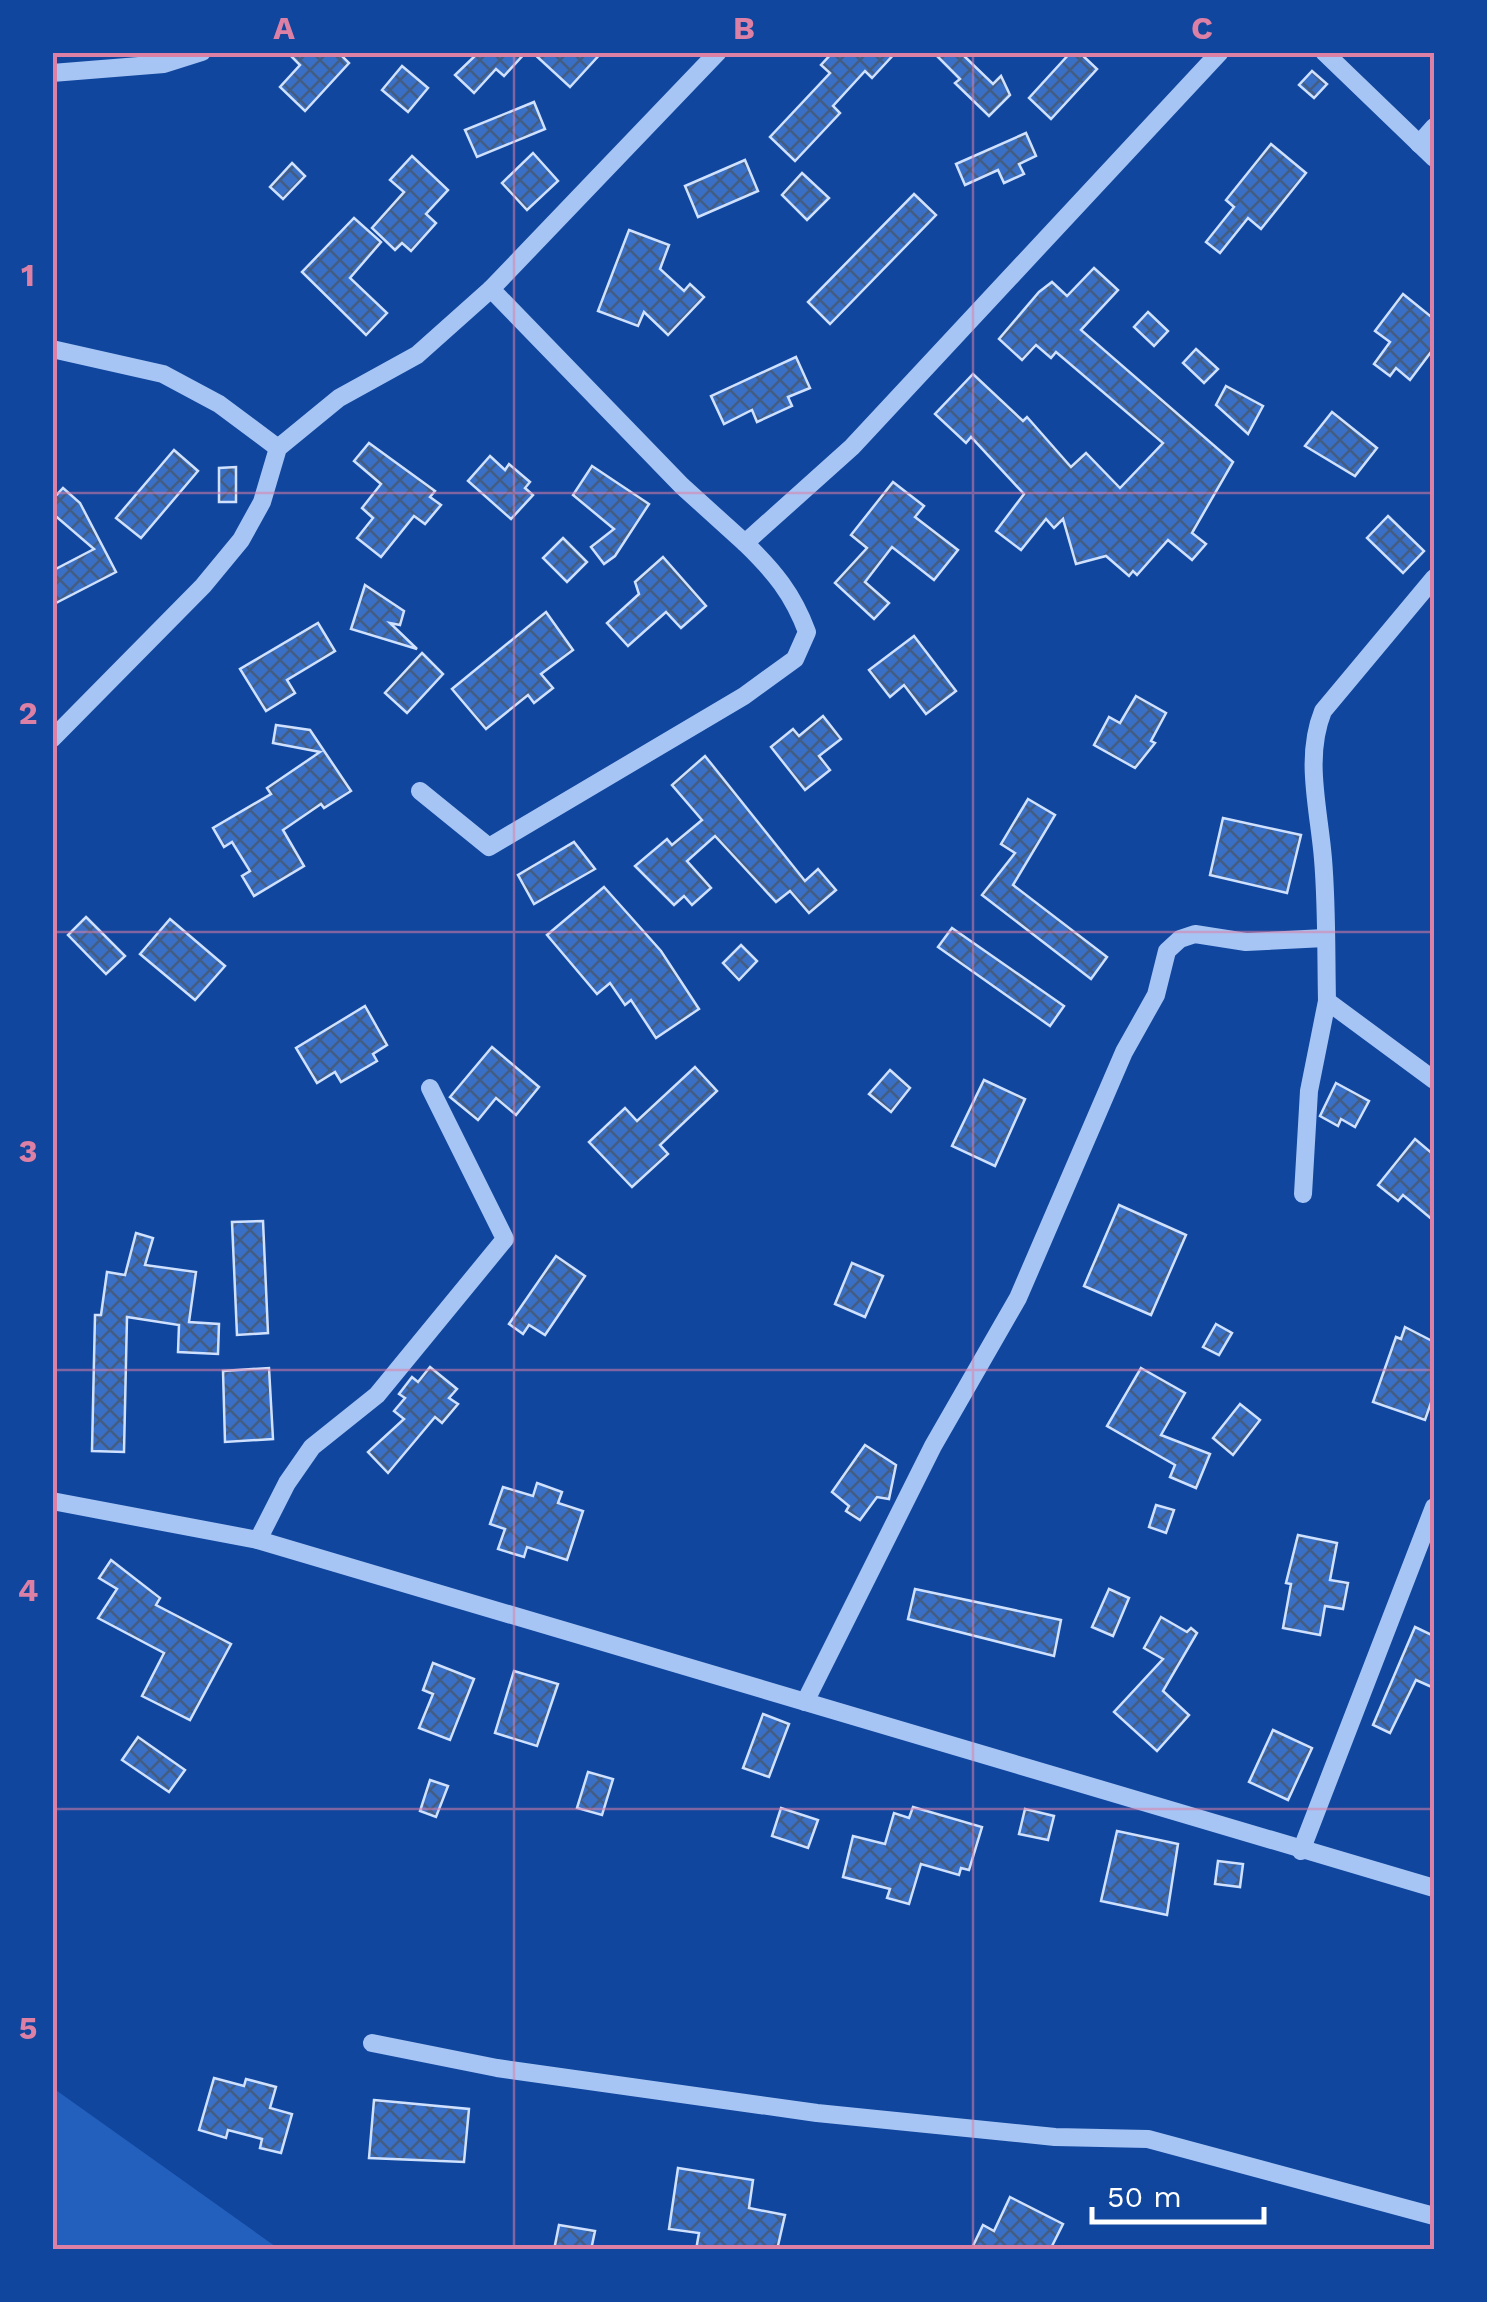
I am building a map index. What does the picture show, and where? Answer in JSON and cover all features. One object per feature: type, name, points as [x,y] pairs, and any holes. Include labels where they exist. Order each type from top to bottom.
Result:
[{"type":"street","points":[[52,73],[164,64],[202,52]]},
{"type":"street","points":[[52,739],[203,586],[240,540],[262,502],[278,448],[340,398],[417,355],[491,289],[718,52]]},
{"type":"street","points":[[744,543],[852,446],[1220,52]]},
{"type":"street","points":[[1324,52],[1434,158]]},
{"type":"street","points":[[1419,144],[1434,127]]},
{"type":"street","points":[[420,791],[489,847],[744,696],[795,659],[806,632],[796,602],[777,574],[682,486],[491,289]]},
{"type":"street","points":[[52,349],[163,374],[219,404],[278,448]]},
{"type":"street","points":[[1304,1194],[1309,1091],[1327,1000],[1313,736],[1323,711],[1434,578]]},
{"type":"street","points":[[805,1702],[933,1446],[1018,1298],[1124,1052],[1156,995],[1167,951],[1180,939],[1195,934],[1246,942],[1326,938]]},
{"type":"street","points":[[1327,1000],[1434,1080]]},
{"type":"street","points":[[258,1540],[287,1483],[312,1447],[377,1395],[505,1239],[430,1088]]},
{"type":"street","points":[[52,1501],[258,1540],[1434,1888]]},
{"type":"street","points":[[1301,1851],[1434,1507]]},
{"type":"street","points":[[372,2042],[497,2068],[817,2113],[1055,2136],[1148,2139],[1434,2216]]},
{"type":"shaded area","points":[[53,2088],[279,2249],[53,2249]]},
{"type":"building","points":[[287,52],[338,52],[349,63],[305,111],[280,87],[300,65]]},
{"type":"building","points":[[479,52],[526,52],[504,76],[496,69],[474,93],[455,75]]},
{"type":"building","points":[[532,52],[602,52],[570,87]]},
{"type":"building","points":[[833,52],[896,52],[872,78],[865,71],[833,106],[840,113],[795,161],[770,137],[830,73],[821,65]]},
{"type":"building","points":[[933,52],[960,52],[993,84],[1001,76],[1010,95],[989,116],[955,83],[960,79]]},
{"type":"building","points":[[1071,52],[1079,52],[1097,69],[1051,119],[1029,98]]},
{"type":"building","points":[[402,66],[428,88],[408,112],[382,90]]},
{"type":"building","points":[[1312,71],[1327,84],[1314,98],[1299,85]]},
{"type":"building","points":[[534,102],[545,129],[477,157],[465,130]]},
{"type":"building","points":[[1026,133],[1036,156],[1019,164],[1024,174],[1004,183],[998,170],[965,185],[956,164]]},
{"type":"building","points":[[1271,144],[1306,173],[1261,229],[1248,218],[1220,253],[1206,242],[1234,207],[1226,200]]},
{"type":"building","points":[[533,153],[558,181],[527,210],[502,183]]},
{"type":"building","points":[[412,156],[448,190],[426,214],[436,223],[411,251],[402,243],[395,250],[372,228],[404,192],[390,180]]},
{"type":"building","points":[[745,160],[758,191],[698,217],[685,186]]},
{"type":"building","points":[[292,163],[305,176],[283,199],[270,187]]},
{"type":"building","points":[[802,173],[829,198],[807,220],[782,195]]},
{"type":"building","points":[[914,194],[936,215],[830,324],[808,302]]},
{"type":"building","points":[[354,218],[381,242],[350,278],[387,313],[366,335],[302,272]]},
{"type":"building","points":[[629,230],[669,245],[660,269],[684,291],[690,284],[704,297],[668,335],[644,312],[638,326],[598,311]]},
{"type":"building","points":[[1094,268],[1118,290],[1081,330],[1233,462],[1192,533],[1206,544],[1192,560],[1168,540],[1137,575],[1133,571],[1129,576],[1106,556],[1076,564],[1063,519],[1054,528],[1046,519],[1021,550],[996,531],[1024,494],[971,437],[966,443],[935,414],[973,374],[1023,421],[1027,417],[1071,467],[1086,453],[1120,488],[1163,443],[1056,352],[1051,358],[1036,345],[1022,360],[999,339],[1052,282],[1067,296]]},
{"type":"building","points":[[1403,294],[1434,319],[1434,348],[1410,380],[1396,368],[1390,376],[1374,364],[1390,342],[1375,331]]},
{"type":"building","points":[[1148,312],[1168,331],[1154,346],[1134,327]]},
{"type":"building","points":[[1196,349],[1218,369],[1204,383],[1183,363]]},
{"type":"building","points":[[796,357],[810,388],[788,397],[792,406],[757,422],[752,410],[724,424],[711,396]]},
{"type":"building","points":[[1226,386],[1263,406],[1248,434],[1216,405]]},
{"type":"building","points":[[1332,412],[1377,448],[1355,476],[1305,446]]},
{"type":"building","points":[[369,443],[435,491],[430,497],[441,505],[425,524],[414,516],[381,557],[357,538],[373,518],[362,508],[381,484],[354,461]]},
{"type":"building","points":[[174,450],[198,471],[141,538],[116,518]]},
{"type":"building","points":[[490,456],[505,470],[509,464],[530,482],[525,488],[533,495],[511,519],[468,481]]},
{"type":"building","points":[[592,466],[649,504],[615,556],[604,564],[591,547],[614,529],[573,495]]},
{"type":"building","points":[[236,467],[236,502],[219,502],[219,468]]},
{"type":"building","points":[[893,482],[924,506],[915,517],[958,550],[934,580],[892,547],[865,582],[889,603],[874,619],[835,583],[867,548],[851,535]]},
{"type":"building","points":[[63,488],[80,503],[116,572],[52,605],[52,571],[94,549],[52,513],[52,500]]},
{"type":"building","points":[[1388,516],[1424,551],[1403,573],[1367,538]]},
{"type":"building","points":[[563,538],[587,562],[567,582],[543,558]]},
{"type":"building","points":[[663,557],[706,606],[681,628],[666,612],[628,646],[607,623],[639,594],[635,582]]},
{"type":"building","points":[[365,585],[404,611],[400,625],[390,623],[417,649],[351,629]]},
{"type":"building","points":[[546,612],[573,650],[541,674],[553,688],[534,703],[528,695],[486,729],[452,689]]},
{"type":"building","points":[[318,623],[335,651],[287,680],[295,693],[266,711],[240,669]]},
{"type":"building","points":[[914,636],[956,691],[926,714],[904,685],[890,697],[869,670]]},
{"type":"building","points":[[422,653],[443,674],[407,713],[385,693]]},
{"type":"building","points":[[1136,696],[1166,713],[1151,741],[1155,743],[1135,768],[1094,745],[1109,717],[1120,723]]},
{"type":"building","points":[[823,716],[841,739],[819,756],[830,770],[805,790],[771,747],[793,729],[799,736]]},
{"type":"building","points":[[276,725],[310,730],[351,791],[324,808],[321,804],[283,830],[304,866],[254,896],[242,876],[250,871],[232,842],[224,847],[213,828],[271,794],[267,788],[320,752],[273,743]]},
{"type":"building","points":[[705,756],[805,881],[818,869],[836,890],[809,913],[790,891],[776,902],[715,836],[687,861],[711,888],[692,905],[684,896],[674,905],[635,866],[667,839],[672,845],[702,820],[672,785]]},
{"type":"building","points":[[1028,799],[1055,815],[1013,885],[1107,957],[1091,979],[982,895],[1015,853],[1001,844]]},
{"type":"building","points":[[1223,818],[1301,835],[1287,893],[1210,875]]},
{"type":"building","points":[[574,842],[595,869],[534,904],[518,875]]},
{"type":"building","points":[[604,887],[661,951],[699,1009],[656,1038],[631,1000],[625,1005],[610,983],[597,994],[547,935]]},
{"type":"building","points":[[86,917],[125,956],[106,974],[68,935]]},
{"type":"building","points":[[170,919],[225,966],[195,1000],[140,954]]},
{"type":"building","points":[[952,928],[1064,1006],[1050,1026],[938,947]]},
{"type":"building","points":[[741,945],[757,961],[739,980],[723,963]]},
{"type":"building","points":[[365,1006],[387,1045],[373,1054],[377,1061],[341,1082],[335,1072],[317,1083],[296,1048]]},
{"type":"building","points":[[492,1047],[539,1087],[516,1115],[496,1098],[478,1120],[450,1097]]},
{"type":"building","points":[[695,1067],[717,1091],[660,1145],[668,1154],[632,1187],[589,1142],[625,1108],[637,1121]]},
{"type":"building","points":[[890,1070],[910,1088],[891,1112],[869,1094]]},
{"type":"building","points":[[984,1080],[1025,1099],[995,1166],[952,1146]]},
{"type":"building","points":[[1336,1083],[1369,1101],[1355,1127],[1341,1119],[1338,1126],[1320,1116]]},
{"type":"building","points":[[1415,1139],[1434,1155],[1434,1221],[1403,1195],[1398,1201],[1378,1185]]},
{"type":"building","points":[[1119,1205],[1186,1235],[1151,1315],[1084,1286]]},
{"type":"building","points":[[263,1221],[268,1333],[237,1335],[232,1222]]},
{"type":"building","points":[[136,1233],[153,1238],[145,1265],[196,1272],[189,1322],[219,1324],[218,1354],[178,1352],[179,1325],[127,1317],[124,1452],[92,1451],[95,1315],[101,1315],[107,1272],[125,1275]]},
{"type":"building","points":[[556,1256],[585,1276],[545,1335],[529,1325],[523,1334],[509,1324]]},
{"type":"building","points":[[852,1263],[883,1276],[865,1317],[835,1304]]},
{"type":"building","points":[[1216,1324],[1232,1333],[1219,1355],[1203,1347]]},
{"type":"building","points":[[1405,1327],[1434,1342],[1434,1394],[1425,1420],[1373,1402],[1396,1337],[1401,1339]]},
{"type":"building","points":[[430,1367],[457,1389],[449,1398],[458,1404],[442,1423],[435,1417],[388,1473],[368,1452],[404,1419],[394,1411],[405,1398],[399,1394],[412,1377],[418,1382]]},
{"type":"building","points":[[269,1368],[273,1439],[225,1442],[223,1371]]},
{"type":"building","points":[[1141,1368],[1185,1393],[1161,1435],[1210,1454],[1196,1488],[1170,1477],[1175,1465],[1107,1426]]},
{"type":"building","points":[[1240,1404],[1260,1420],[1233,1455],[1213,1438]]},
{"type":"building","points":[[865,1445],[896,1465],[889,1499],[877,1497],[860,1520],[846,1511],[849,1506],[832,1492]]},
{"type":"building","points":[[537,1483],[562,1492],[558,1503],[583,1511],[567,1560],[527,1547],[524,1557],[498,1549],[505,1529],[490,1524],[503,1487],[533,1496]]},
{"type":"building","points":[[1156,1505],[1174,1510],[1166,1533],[1149,1527]]},
{"type":"building","points":[[1298,1535],[1337,1543],[1330,1580],[1348,1583],[1343,1609],[1325,1606],[1320,1635],[1283,1628],[1291,1584],[1286,1583]]},
{"type":"building","points":[[111,1560],[160,1598],[156,1605],[231,1644],[190,1720],[142,1696],[164,1653],[98,1618],[117,1589],[99,1578]]},
{"type":"building","points":[[915,1589],[1061,1620],[1054,1656],[908,1619]]},
{"type":"building","points":[[1109,1589],[1129,1598],[1113,1636],[1092,1627]]},
{"type":"building","points":[[1161,1617],[1187,1632],[1191,1628],[1197,1633],[1163,1691],[1189,1715],[1157,1751],[1114,1712],[1163,1659],[1144,1648]]},
{"type":"building","points":[[1415,1627],[1434,1636],[1434,1688],[1416,1680],[1390,1733],[1373,1725]]},
{"type":"building","points":[[433,1663],[474,1679],[450,1740],[419,1728],[433,1694],[423,1690]]},
{"type":"building","points":[[514,1671],[558,1684],[537,1746],[495,1733]]},
{"type":"building","points":[[763,1714],[789,1724],[769,1777],[743,1768]]},
{"type":"building","points":[[1273,1730],[1312,1748],[1288,1800],[1249,1782]]},
{"type":"building","points":[[138,1737],[185,1770],[169,1792],[122,1760]]},
{"type":"building","points":[[588,1772],[613,1779],[602,1815],[577,1808]]},
{"type":"building","points":[[430,1780],[448,1786],[436,1817],[420,1811]]},
{"type":"building","points":[[913,1807],[982,1827],[969,1870],[961,1868],[959,1875],[921,1864],[909,1904],[887,1898],[890,1889],[843,1877],[853,1836],[885,1844],[894,1813],[909,1818]]},
{"type":"building","points":[[781,1808],[818,1820],[808,1848],[772,1836]]},
{"type":"building","points":[[1025,1809],[1054,1816],[1048,1840],[1019,1834]]},
{"type":"building","points":[[1117,1831],[1178,1844],[1167,1915],[1101,1901]]},
{"type":"building","points":[[1218,1861],[1243,1864],[1240,1887],[1215,1884]]},
{"type":"building","points":[[214,2078],[244,2086],[246,2079],[276,2087],[270,2108],[292,2114],[281,2153],[260,2148],[262,2139],[228,2130],[226,2138],[199,2130]]},
{"type":"building","points":[[374,2100],[469,2109],[464,2162],[369,2158]]},
{"type":"building","points":[[678,2168],[753,2180],[749,2208],[785,2215],[777,2250],[696,2250],[699,2233],[669,2229]]},
{"type":"building","points":[[1010,2197],[1063,2224],[1050,2250],[971,2250],[983,2225],[994,2231]]},
{"type":"building","points":[[559,2225],[595,2231],[591,2250],[554,2250]]}]
